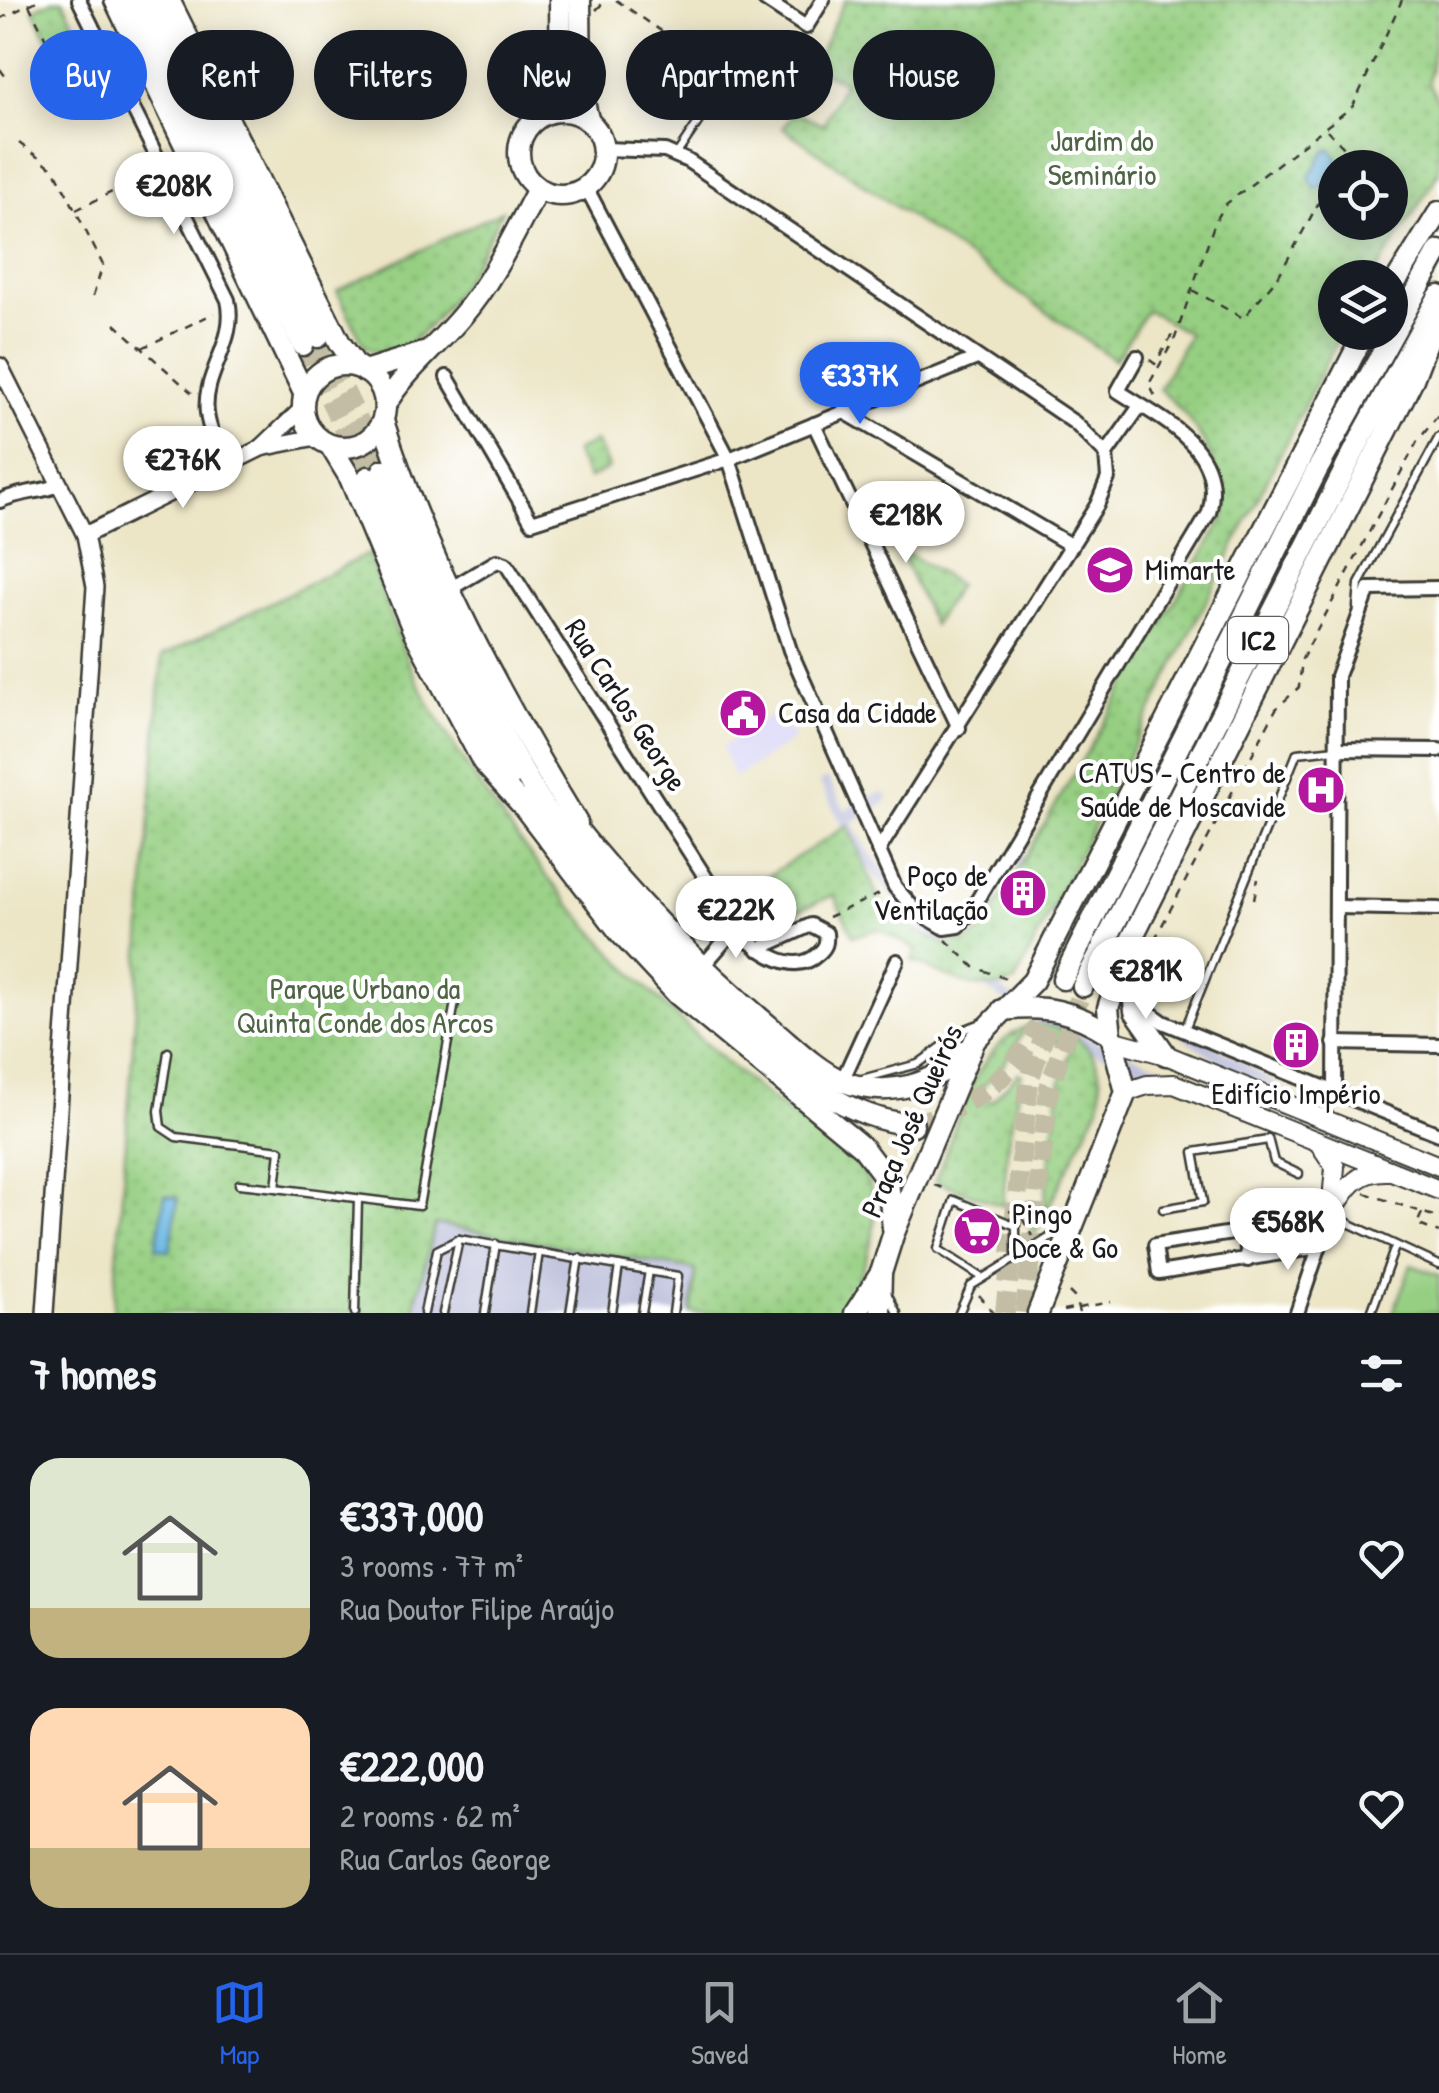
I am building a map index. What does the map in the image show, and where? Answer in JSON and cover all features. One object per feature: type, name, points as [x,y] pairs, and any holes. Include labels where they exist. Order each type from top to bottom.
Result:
[{"type":"main road","points":[[115,0],[303,401],[323,441],[350,478],[414,632],[483,762],[523,806],[598,906],[677,994],[863,1148],[888,1181],[893,1235]]},
{"type":"main road","points":[[131,0],[311,341],[151,0]]},
{"type":"main road","points":[[168,0],[340,342],[360,369],[375,380],[450,590],[527,742],[594,850]]},
{"type":"main road","points":[[560,0],[561,30]]},
{"type":"main road","points":[[580,0],[580,30]]},
{"type":"main road","points":[[535,120],[519,145],[520,162],[538,189],[554,195],[586,188],[598,176],[604,149],[589,120]]},
{"type":"main road","points":[[323,441],[361,444],[425,352],[461,317],[490,278],[538,189]]},
{"type":"main road","points":[[1408,262],[1439,212]]},
{"type":"main road","name":"IC2","points":[[1439,250],[1316,472],[1073,982],[1439,296]]},
{"type":"main road","points":[[1038,1313],[1126,1092],[1111,1037],[1108,1008],[1129,944],[1413,379],[1439,311]]},
{"type":"main road","points":[[996,1016],[1033,981],[1356,350]]},
{"type":"main road","points":[[303,401],[325,369],[360,369],[425,352]]},
{"type":"main road","points":[[523,806],[438,644],[376,474],[513,750],[578,854],[698,976],[821,1091],[871,1118],[913,1125]]},
{"type":"main road","points":[[513,750],[698,976],[842,1080],[882,1090],[905,1088],[938,1075],[974,1040]]},
{"type":"main road","points":[[1129,944],[1133,1000],[1166,1055]]},
{"type":"main road","name":"Praça José Queirós","points":[[880,1313],[881,1273],[893,1235],[974,1040],[996,1016],[1040,1006],[1067,1010],[1111,1037]]},
{"type":"main road","points":[[1111,1037],[1166,1055],[1439,1166]]},
{"type":"main road","points":[[1126,1092],[1146,1085],[1174,1084],[1269,1131],[1315,1139],[1439,1190]]},
{"type":"main road","points":[[1315,1139],[1326,1148],[1336,1167],[1330,1215]]},
{"type":"main road","points":[[1330,1215],[1348,1187],[1367,1172],[1398,1172]]},
{"type":"main road","points":[[856,1313],[881,1273]]},
{"type":"street","points":[[80,0],[228,300],[229,336],[210,384],[206,409],[228,464]]},
{"type":"street","points":[[765,0],[802,27],[813,22],[822,0]]},
{"type":"street","points":[[604,149],[676,154],[1087,432],[1106,454],[1108,471],[1102,495],[878,852]]},
{"type":"street","points":[[586,188],[729,459],[784,634],[895,887],[934,923],[950,929],[966,919],[1205,524],[1212,491],[1204,458],[1190,439],[1118,391],[1137,357]]},
{"type":"street","points":[[447,377],[532,522],[729,459],[977,358]]},
{"type":"street","points":[[0,366],[85,534],[93,562],[95,609],[45,1313]]},
{"type":"street","points":[[261,448],[303,401]]},
{"type":"street","points":[[1106,454],[1140,406]]},
{"type":"street","points":[[842,411],[1072,546]]},
{"type":"street","points":[[814,424],[959,728]]},
{"type":"street","points":[[85,534],[261,448],[323,441]]},
{"type":"street","points":[[0,501],[18,492],[42,492],[60,485]]},
{"type":"street","name":"Rua Carlos George","points":[[450,590],[497,561],[506,564],[732,919],[734,930],[758,949],[789,963],[814,959],[824,948],[826,933],[810,925]]},
{"type":"street","points":[[1335,1092],[1337,669],[1357,613],[1372,588],[1439,588]]},
{"type":"street","points":[[1338,748],[1439,750]]},
{"type":"street","points":[[1336,907],[1439,908]]},
{"type":"street","points":[[758,949],[810,925]]},
{"type":"street","points":[[698,976],[734,930]]},
{"type":"street","points":[[842,1080],[897,962]]},
{"type":"street","points":[[1133,1000],[1185,1030],[1439,1134]]},
{"type":"street","points":[[1334,1043],[1439,1045]]},
{"type":"street","points":[[1406,1152],[1439,1158]]},
{"type":"street","points":[[1298,1313],[1330,1215]]},
{"type":"street","points":[[1248,1260],[1245,1231],[1155,1245],[1159,1273],[1248,1260],[1319,1246]]},
{"type":"lane","points":[[676,154],[699,120]]},
{"type":"lane","points":[[1357,613],[1359,584],[1439,437]]},
{"type":"lane","points":[[1185,1030],[1297,752],[1338,748]]},
{"type":"lane","points":[[239,1184],[419,1206],[455,1002]]},
{"type":"lane","points":[[842,1080],[884,1075],[920,1063],[966,1029],[996,1016]]},
{"type":"lane","points":[[168,1052],[159,1111],[161,1127],[176,1137],[280,1150],[276,1188]]},
{"type":"lane","points":[[1163,1209],[1203,1202],[1194,1152],[1269,1131],[1274,1162],[1299,1174]]},
{"type":"lane","points":[[355,1313],[358,1198]]},
{"type":"lane","points":[[983,1278],[938,1249],[954,1200],[1016,1226],[1016,1256]]},
{"type":"lane","points":[[1330,1215],[1439,1265]]},
{"type":"lane","points":[[959,1313],[970,1286],[1074,1222]]},
{"type":"lane","points":[[444,1313],[458,1238]]},
{"type":"lane","points":[[424,1313],[437,1250],[458,1238],[678,1276],[674,1313]]},
{"type":"lane","points":[[485,1313],[496,1244]]},
{"type":"lane","points":[[1371,1313],[1395,1247]]},
{"type":"lane","points":[[530,1313],[540,1252]]},
{"type":"lane","points":[[570,1313],[579,1258]]},
{"type":"lane","points":[[612,1313],[619,1266]]},
{"type":"lane","points":[[642,1313],[649,1271]]},
{"type":"lane","points":[[881,1273],[897,1313]]},
{"type":"path","points":[[0,20],[40,0]]},
{"type":"path","points":[[616,0],[781,112],[821,52],[802,27]]},
{"type":"path","points":[[1137,357],[1156,364],[1176,327],[1226,204],[1354,106],[1402,0]]},
{"type":"path","points":[[29,5],[42,30]]},
{"type":"path","points":[[0,69],[9,81]]},
{"type":"path","points":[[1326,129],[1346,150]]},
{"type":"path","points":[[19,143],[56,170],[103,265],[93,296]]},
{"type":"path","points":[[76,210],[154,171]]},
{"type":"path","points":[[1190,290],[1244,318],[1278,277],[1318,204]]},
{"type":"path","points":[[142,348],[220,310]]},
{"type":"path","points":[[114,324],[195,396]]},
{"type":"path","points":[[1162,419],[1149,384],[1175,338],[1176,327]]},
{"type":"path","points":[[1141,965],[1276,708],[1299,688],[1302,659],[1417,442],[1439,414]]},
{"type":"path","points":[[1247,874],[1261,880],[1254,899]]},
{"type":"path","points":[[810,925],[895,887]]},
{"type":"path","points":[[934,923],[974,968],[1007,980],[1033,981]]},
{"type":"path","points":[[1348,1187],[1439,1218]]},
{"type":"path","points":[[1422,1212],[1418,1224],[1439,1233]]},
{"type":"path","points":[[970,1286],[994,1313]]},
{"type":"path","points":[[1068,1292],[1078,1310]]},
{"type":"path","points":[[1062,1310],[1111,1302]]},
{"type":"shaded area","points":[[777,711],[795,739],[734,778],[722,747]]},
{"type":"shaded area","points":[[828,778],[845,810],[879,792],[888,795],[885,804],[852,822],[872,856],[937,933],[1010,996],[1097,1042],[1262,1103],[1179,1082],[1092,1052],[1050,1031],[981,986],[930,940],[863,862],[819,782]]},
{"type":"shaded area","points":[[1021,852],[1075,930],[1119,975],[1165,1014],[1299,1098],[1232,1070],[1159,1022],[1112,983],[1045,908],[1012,857]]},
{"type":"shaded area","points":[[434,1224],[697,1270],[691,1313],[413,1313]]},
{"type":"green space","points":[[53,0],[63,0],[78,30],[43,30],[33,10]]},
{"type":"green space","name":"Jardim do Seminário","points":[[845,0],[1439,0],[1429,83],[1439,103],[1439,173],[1408,222],[1408,150],[1318,150],[1318,240],[1396,240],[1384,260],[1318,260],[1318,350],[1332,350],[1015,982],[1003,986],[976,986],[936,972],[912,960],[917,950],[878,929],[853,936],[834,895],[760,927],[739,894],[848,825],[882,907],[906,926],[945,944],[968,941],[982,931],[1226,514],[1223,495],[1213,461],[1196,430],[1159,389],[1189,334],[1147,310],[1115,360],[783,128],[788,120],[812,120],[823,125],[825,120],[833,120],[833,105],[844,82],[833,77],[831,30]]},
{"type":"green space","points":[[502,211],[465,278],[428,327],[407,344],[386,352],[365,347],[337,291]]},
{"type":"green space","points":[[595,441],[609,468],[588,479],[575,452]]},
{"type":"green space","points":[[905,552],[958,585],[933,625],[902,557]]},
{"type":"green space","name":"Parque Urbano da Quinta Conde dos Arcos","points":[[368,554],[417,681],[472,773],[535,862],[606,945],[693,1033],[863,1172],[873,1200],[873,1234],[863,1268],[840,1313],[691,1313],[696,1270],[435,1224],[413,1313],[113,1313],[162,656]]},
{"type":"green space","points":[[1035,1024],[1067,1032],[1088,1048],[1100,1073],[1099,1106],[1035,1234],[1020,1212],[935,1181],[970,1089],[996,1048],[1014,1033]],"holes":[[[1025,1030],[1071,1048],[1060,1084],[1044,1204],[1003,1205],[1008,1141],[1022,1074],[1018,1073],[991,1102],[980,1090],[1003,1066]]]},
{"type":"green space","points":[[1411,1265],[1439,1275],[1439,1313],[1393,1313]]},
{"type":"water","points":[[1318,162],[1318,188],[1309,177]]},
{"type":"water","points":[[165,1195],[178,1198],[170,1251],[156,1248]]},
{"type":"tunnel","points":[[318,337],[383,470]]},
{"type":"tunnel","points":[[303,345],[368,477]]},
{"type":"tunnel","points":[[1005,1313],[1029,1081],[1063,979]]},
{"type":"tunnel","points":[[1025,1313],[1049,1088],[1083,986]]},
{"type":"tunnel","points":[[913,1125],[954,1109],[987,1089],[1015,1063],[1039,1025]]},
{"type":"place","name":"Mimarte","points":[[1110,570]]},
{"type":"place","name":"Casa da Cidade","points":[[743,713]]},
{"type":"place","name":"CATUS - Centro de Saúde de Moscavide","points":[[1321,790]]},
{"type":"place","name":"Poço de Ventilação","points":[[1023,893]]},
{"type":"place","name":"Edifício Império","points":[[1296,1045]]},
{"type":"place","name":"Pingo Doce & Go","points":[[977,1231]]}]
